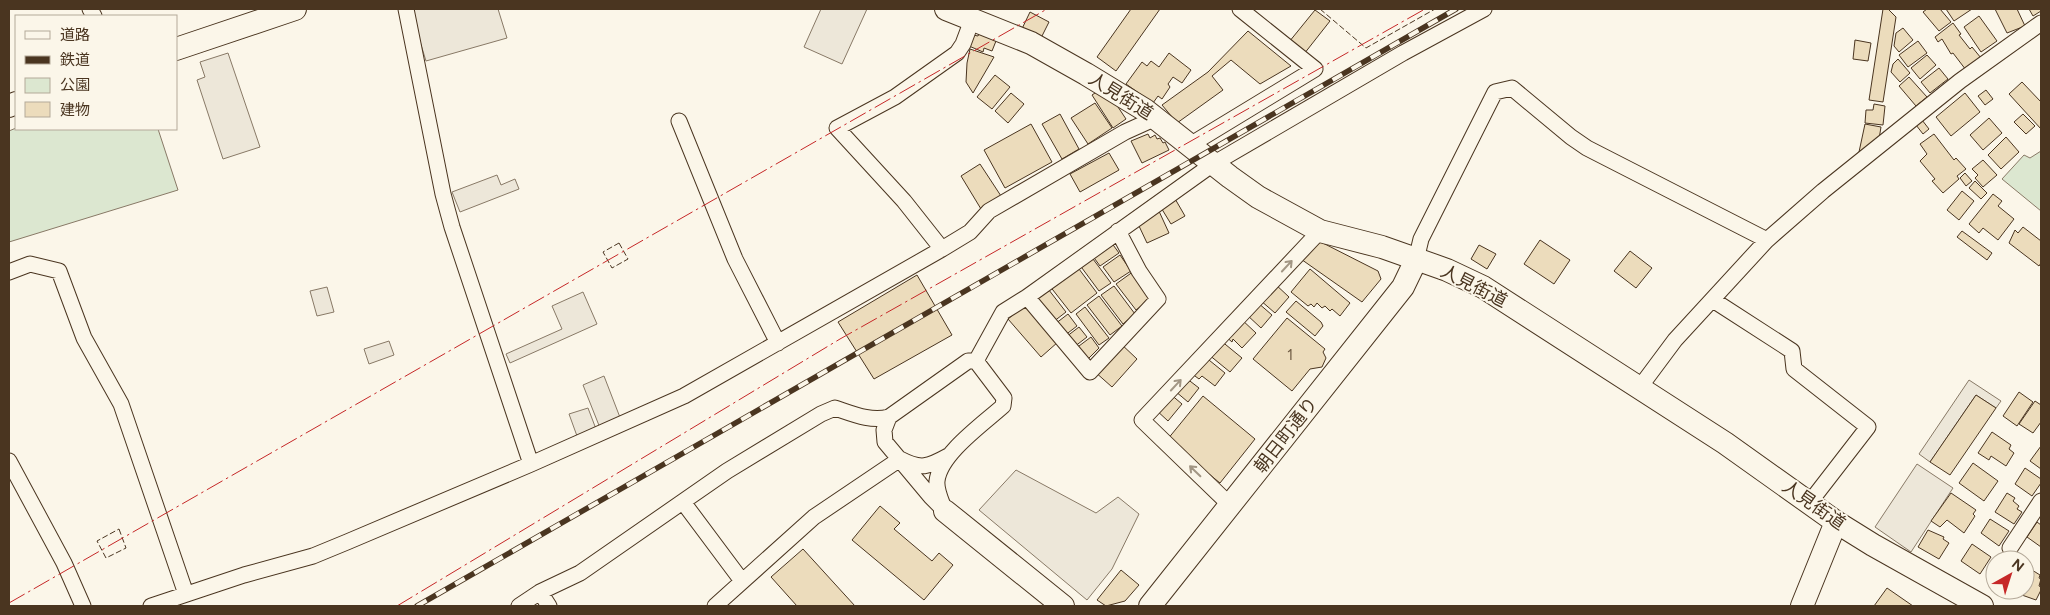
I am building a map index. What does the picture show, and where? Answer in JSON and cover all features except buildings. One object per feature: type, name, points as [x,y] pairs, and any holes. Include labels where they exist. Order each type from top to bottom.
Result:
[{"type":"main road","points":[[178,49],[292,9]]},
{"type":"main road","name":"人見街道","points":[[946,9],[1031,43],[1156,118],[1258,197],[1320,231],[1358,240],[1447,270],[1484,287],[1640,387],[1810,502],[1836,522],[1975,605]]},
{"type":"main road","name":"朝日町通り","points":[[1150,606],[1403,287],[1416,260]]},
{"type":"main road","points":[[945,511],[1063,606]]},
{"type":"main road","points":[[1802,606],[1836,522]]},
{"type":"street","points":[[406,9],[443,194],[452,227],[531,464]]},
{"type":"street","points":[[1190,145],[1315,69],[1240,9]]},
{"type":"street","points":[[976,361],[1003,312],[1028,297],[1213,164],[1403,53],[1484,9]]},
{"type":"street","points":[[942,249],[904,201],[837,128],[895,97],[957,53],[964,44],[972,20]]},
{"type":"street","points":[[1640,387],[1675,340],[1766,240],[1822,191],[1960,81],[2041,24]]},
{"type":"street","points":[[1416,260],[1420,239],[1495,92],[1512,88],[1587,148],[1766,240]]},
{"type":"street","points":[[152,606],[312,556],[531,464],[684,396],[970,232],[988,211],[1125,132],[1156,118]]},
{"type":"street","points":[[679,121],[735,259],[778,343]]},
{"type":"street","points":[[1028,297],[1090,372],[1158,299],[1139,271],[1118,231]]},
{"type":"street","points":[[1230,505],[1142,420],[1320,231]]},
{"type":"street","points":[[9,272],[30,264],[59,271],[84,338],[120,404],[186,594]]},
{"type":"street","points":[[1713,300],[1792,351],[1794,369],[1868,427],[1810,502]]},
{"type":"street","points":[[519,606],[540,592],[580,572],[684,502],[726,471],[821,414],[835,408],[880,420],[889,417],[968,361],[976,361]]},
{"type":"street","points":[[945,511],[938,494],[937,482],[941,469],[949,456],[1003,406],[1004,398],[976,361]]},
{"type":"street","points":[[854,414],[876,432],[945,511]]},
{"type":"street","points":[[885,442],[884,430],[889,417]]},
{"type":"street","points":[[900,459],[912,465],[920,466],[931,465],[949,456]]},
{"type":"street","points":[[715,606],[814,517],[900,459]]},
{"type":"street","points":[[9,461],[64,563],[83,606]]},
{"type":"street","points":[[2010,548],[2041,501]]},
{"type":"street","points":[[684,502],[742,581]]},
{"type":"street","points":[[540,592],[549,606]]},
{"type":"green space","points":[[15,128],[15,130],[158,130],[178,190],[9,242],[9,131]]},
{"type":"green space","points":[[2041,151],[2041,211],[2002,179],[2024,155],[2030,158]]},
{"type":"shaded area","points":[[410,9],[498,9],[507,38],[426,61]]},
{"type":"shaded area","points":[[821,9],[867,9],[842,64],[804,47]]},
{"type":"shaded area","points":[[228,53],[260,147],[223,159],[197,80],[205,77],[200,62]]},
{"type":"shaded area","points":[[497,175],[501,185],[515,179],[519,189],[460,212],[452,192]]},
{"type":"shaded area","points":[[327,287],[334,312],[317,316],[310,291]]},
{"type":"shaded area","points":[[583,292],[597,324],[510,363],[506,354],[562,329],[552,306]]},
{"type":"shaded area","points":[[389,341],[394,355],[369,364],[364,349]]},
{"type":"shaded area","points":[[604,376],[621,420],[600,428],[583,385]]},
{"type":"shaded area","points":[[1969,380],[2001,401],[1996,408],[1976,395],[1930,462],[1919,454]]},
{"type":"shaded area","points":[[588,408],[596,429],[577,436],[569,414]]},
{"type":"shaded area","points":[[1917,464],[1953,488],[1911,552],[1875,527]]},
{"type":"shaded area","points":[[1016,470],[1096,513],[1118,497],[1139,514],[1112,569],[1087,600],[979,510]]},
{"type":"railway","points":[[417,606],[1456,9]]},
{"type":"fence","points":[[1320,9],[1366,48],[1435,9]]},
{"type":"fence","points":[[619,243],[628,259],[612,268],[603,252],[619,243]]},
{"type":"fence","points":[[119,529],[126,548],[106,558],[97,541],[119,529]]},
{"type":"power","points":[[9,603],[1047,9]]},
{"type":"power","points":[[397,606],[840,339],[1425,9]]}]
